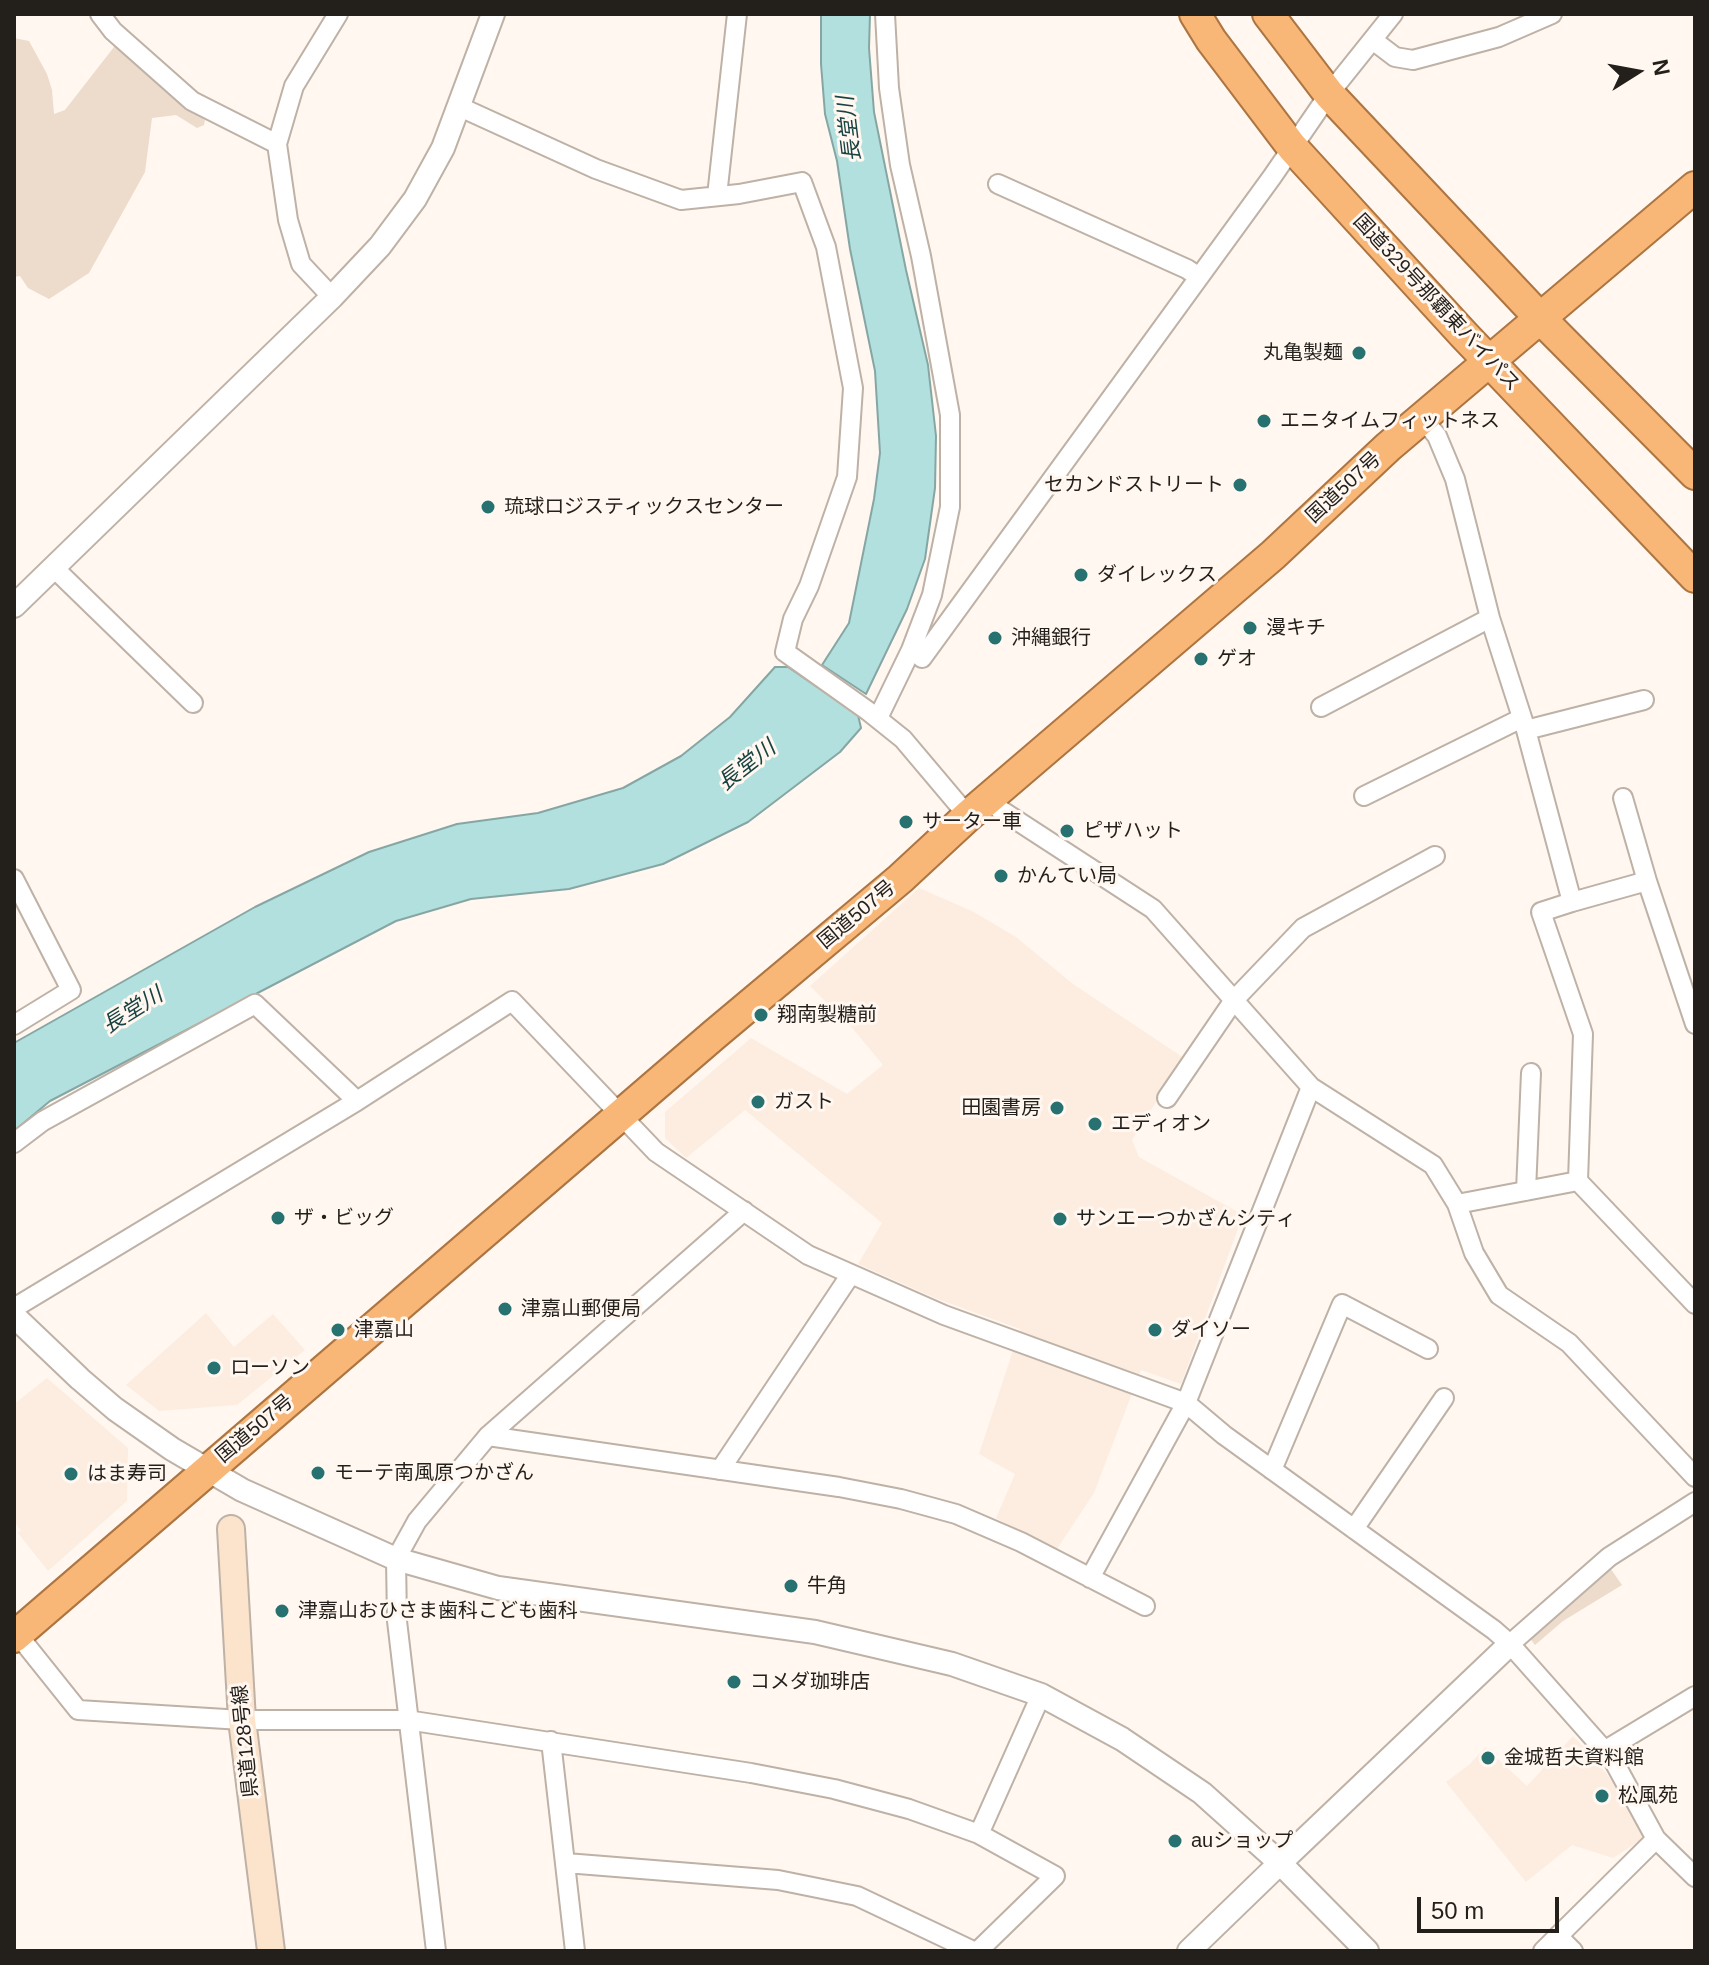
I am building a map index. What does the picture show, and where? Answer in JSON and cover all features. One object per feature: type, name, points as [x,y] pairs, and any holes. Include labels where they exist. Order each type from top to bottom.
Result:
[{"type":"highway","name":"国道329号那覇東バイパス","points":[[1195,14],[1292,147],[1489,361],[1695,577]]},
{"type":"highway","points":[[1268,14],[1329,94],[1540,318],[1695,474]]},
{"type":"highway","name":"国道507号","points":[[15,1634],[900,879],[1273,555],[1422,418],[1695,187]]},
{"type":"main road","name":"県道128号線","points":[[231,1529],[242,1720],[271,1951]]},
{"type":"street","points":[[100,14],[113,31],[192,101],[277,144]]},
{"type":"street","points":[[332,297],[301,264],[288,220],[277,144],[294,86],[338,14]]},
{"type":"street","points":[[14,606],[332,297],[380,246],[415,199],[443,148],[493,14]]},
{"type":"street","points":[[717,196],[737,14]]},
{"type":"street","points":[[873,714],[911,650],[932,595],[950,507],[950,415],[921,256],[900,165],[889,88],[885,14]]},
{"type":"street","points":[[922,658],[1329,94],[1393,14]]},
{"type":"street","points":[[1374,41],[1395,57],[1413,60],[1499,37],[1552,14]]},
{"type":"street","points":[[460,107],[596,169],[681,200],[802,182],[826,247],[853,388],[847,477],[809,586],[793,619],[785,652],[873,714],[978,809],[1153,909],[1311,1087],[1433,1165],[1457,1204],[1474,1253],[1499,1295],[1569,1343],[1695,1477]]},
{"type":"street","points":[[998,184],[1199,277]]},
{"type":"street","points":[[1422,418],[1437,436],[1455,479],[1490,618],[1524,724],[1572,902]]},
{"type":"street","points":[[54,568],[193,703]]},
{"type":"street","points":[[1321,707],[1490,618]]},
{"type":"street","points":[[1364,796],[1524,724],[1644,700]]},
{"type":"street","points":[[1623,798],[1695,1024]]},
{"type":"street","points":[[1167,1098],[1234,1000],[1303,928],[1435,856]]},
{"type":"street","points":[[14,879],[71,990],[14,1025]]},
{"type":"street","points":[[1647,881],[1541,912],[1583,1034],[1578,1181],[1695,1303]]},
{"type":"street","points":[[14,1308],[357,1101],[512,1001],[656,1152],[808,1255],[944,1315],[1186,1403],[1272,1470],[1510,1644],[1613,1760],[1656,1839],[1695,1877]]},
{"type":"street","points":[[14,1143],[43,1121],[255,1004],[357,1101]]},
{"type":"street","points":[[1526,1191],[1531,1073]]},
{"type":"street","points":[[1090,1578],[1186,1403],[1311,1087]]},
{"type":"street","points":[[1457,1204],[1578,1181]]},
{"type":"street","points":[[436,1951],[395,1603],[396,1559],[417,1521],[488,1436],[744,1211]]},
{"type":"street","points":[[720,1470],[851,1274]]},
{"type":"street","points":[[1272,1470],[1342,1304],[1428,1349]]},
{"type":"street","points":[[14,1316],[115,1409],[207,1470],[253,1495],[396,1559],[498,1588],[815,1632],[952,1664],[1041,1695],[1122,1739],[1202,1793],[1280,1863],[1367,1951]]},
{"type":"street","points":[[1354,1529],[1444,1398]]},
{"type":"street","points":[[488,1436],[855,1490],[956,1514],[1021,1542],[1145,1606]]},
{"type":"street","points":[[1189,1951],[1510,1644],[1609,1557],[1695,1502]]},
{"type":"street","points":[[15,1634],[78,1710],[242,1720],[407,1720],[834,1789],[909,1809],[979,1834],[1055,1876],[976,1951],[857,1896],[778,1880],[566,1863]]},
{"type":"street","points":[[979,1834],[1041,1695]]},
{"type":"street","points":[[1604,1751],[1694,1698]]},
{"type":"street","points":[[551,1741],[575,1951]]},
{"type":"street","points":[[1543,1951],[1656,1839]]},
{"type":"street","points":[[1558,1936],[1573,1951]]},
{"type":"shaded area","points":[[14,38],[29,41],[47,74],[54,114],[65,110],[114,47],[119,45],[205,120],[204,125],[197,128],[176,115],[152,118],[145,172],[89,273],[49,299],[28,288],[20,276],[14,277]]},
{"type":"shaded area","name":"サンエーつかざんシティ","points":[[919,888],[972,911],[1016,937],[1073,984],[1184,1058],[1132,1140],[1139,1157],[1243,1215],[1181,1384],[1141,1370],[1094,1493],[1055,1552],[996,1518],[1015,1474],[979,1454],[1020,1329],[935,1298],[858,1264],[882,1223],[745,1110],[686,1158],[665,1138],[665,1112],[751,1038],[847,1094],[883,1065],[810,986]]},
{"type":"shaded area","name":"ローソン","points":[[206,1313],[234,1347],[273,1314],[305,1350],[237,1405],[159,1411],[126,1385]]},
{"type":"shaded area","name":"はま寿司","points":[[47,1378],[128,1448],[127,1501],[48,1571],[18,1533],[21,1530],[14,1522],[14,1404]]},
{"type":"shaded area","points":[[1608,1565],[1622,1585],[1563,1621],[1535,1645],[1529,1637]]},
{"type":"shaded area","name":"松風苑","points":[[1573,1736],[1635,1811],[1644,1838],[1613,1858],[1572,1845],[1526,1882],[1446,1782],[1470,1764],[1485,1747],[1527,1786]]},
{"type":"water","name":"長堂川","points":[[821,14],[870,14],[874,112],[928,365],[936,436],[935,488],[925,559],[907,609],[866,694],[822,665],[849,623],[880,453],[875,371],[850,249],[837,161],[825,114]]},
{"type":"water","name":"長堂川","points":[[775,667],[788,667],[858,715],[861,728],[840,752],[748,822],[663,864],[569,889],[471,899],[396,921],[50,1101],[14,1131],[14,1043],[255,907],[369,852],[457,824],[538,813],[623,788],[681,756],[730,717]]},
{"type":"place","name":"丸亀製麺","points":[[1359,353]]},
{"type":"place","name":"エニタイムフィットネス","points":[[1264,421]]},
{"type":"place","name":"セカンドストリート","points":[[1240,485]]},
{"type":"place","name":"琉球ロジスティックスセンター","points":[[488,507]]},
{"type":"place","name":"ダイレックス","points":[[1081,575]]},
{"type":"place","name":"漫キチ","points":[[1250,628]]},
{"type":"place","name":"沖縄銀行","points":[[995,638]]},
{"type":"place","name":"ゲオ","points":[[1201,659]]},
{"type":"place","name":"サーター車","points":[[906,822]]},
{"type":"place","name":"ピザハット","points":[[1067,831]]},
{"type":"place","name":"かんてい局","points":[[1001,876]]},
{"type":"place","name":"翔南製糖前","points":[[761,1015]]},
{"type":"place","name":"ガスト","points":[[758,1102]]},
{"type":"place","name":"田園書房","points":[[1057,1108]]},
{"type":"place","name":"エディオン","points":[[1095,1124]]},
{"type":"place","name":"ザ・ビッグ","points":[[278,1218]]},
{"type":"place","name":"サンエーつかざんシティ","points":[[1060,1219]]},
{"type":"place","name":"津嘉山郵便局","points":[[505,1309]]},
{"type":"place","name":"津嘉山","points":[[338,1330]]},
{"type":"place","name":"ダイソー","points":[[1155,1330]]},
{"type":"place","name":"ローソン","points":[[214,1368]]},
{"type":"place","name":"モーテ南風原つかざん","points":[[318,1473]]},
{"type":"place","name":"はま寿司","points":[[71,1474]]},
{"type":"place","name":"牛角","points":[[791,1586]]},
{"type":"place","name":"津嘉山おひさま歯科こども歯科","points":[[282,1611]]},
{"type":"place","name":"コメダ珈琲店","points":[[734,1682]]},
{"type":"place","name":"金城哲夫資料館","points":[[1488,1758]]},
{"type":"place","name":"松風苑","points":[[1602,1796]]},
{"type":"place","name":"auショップ","points":[[1175,1841]]}]
